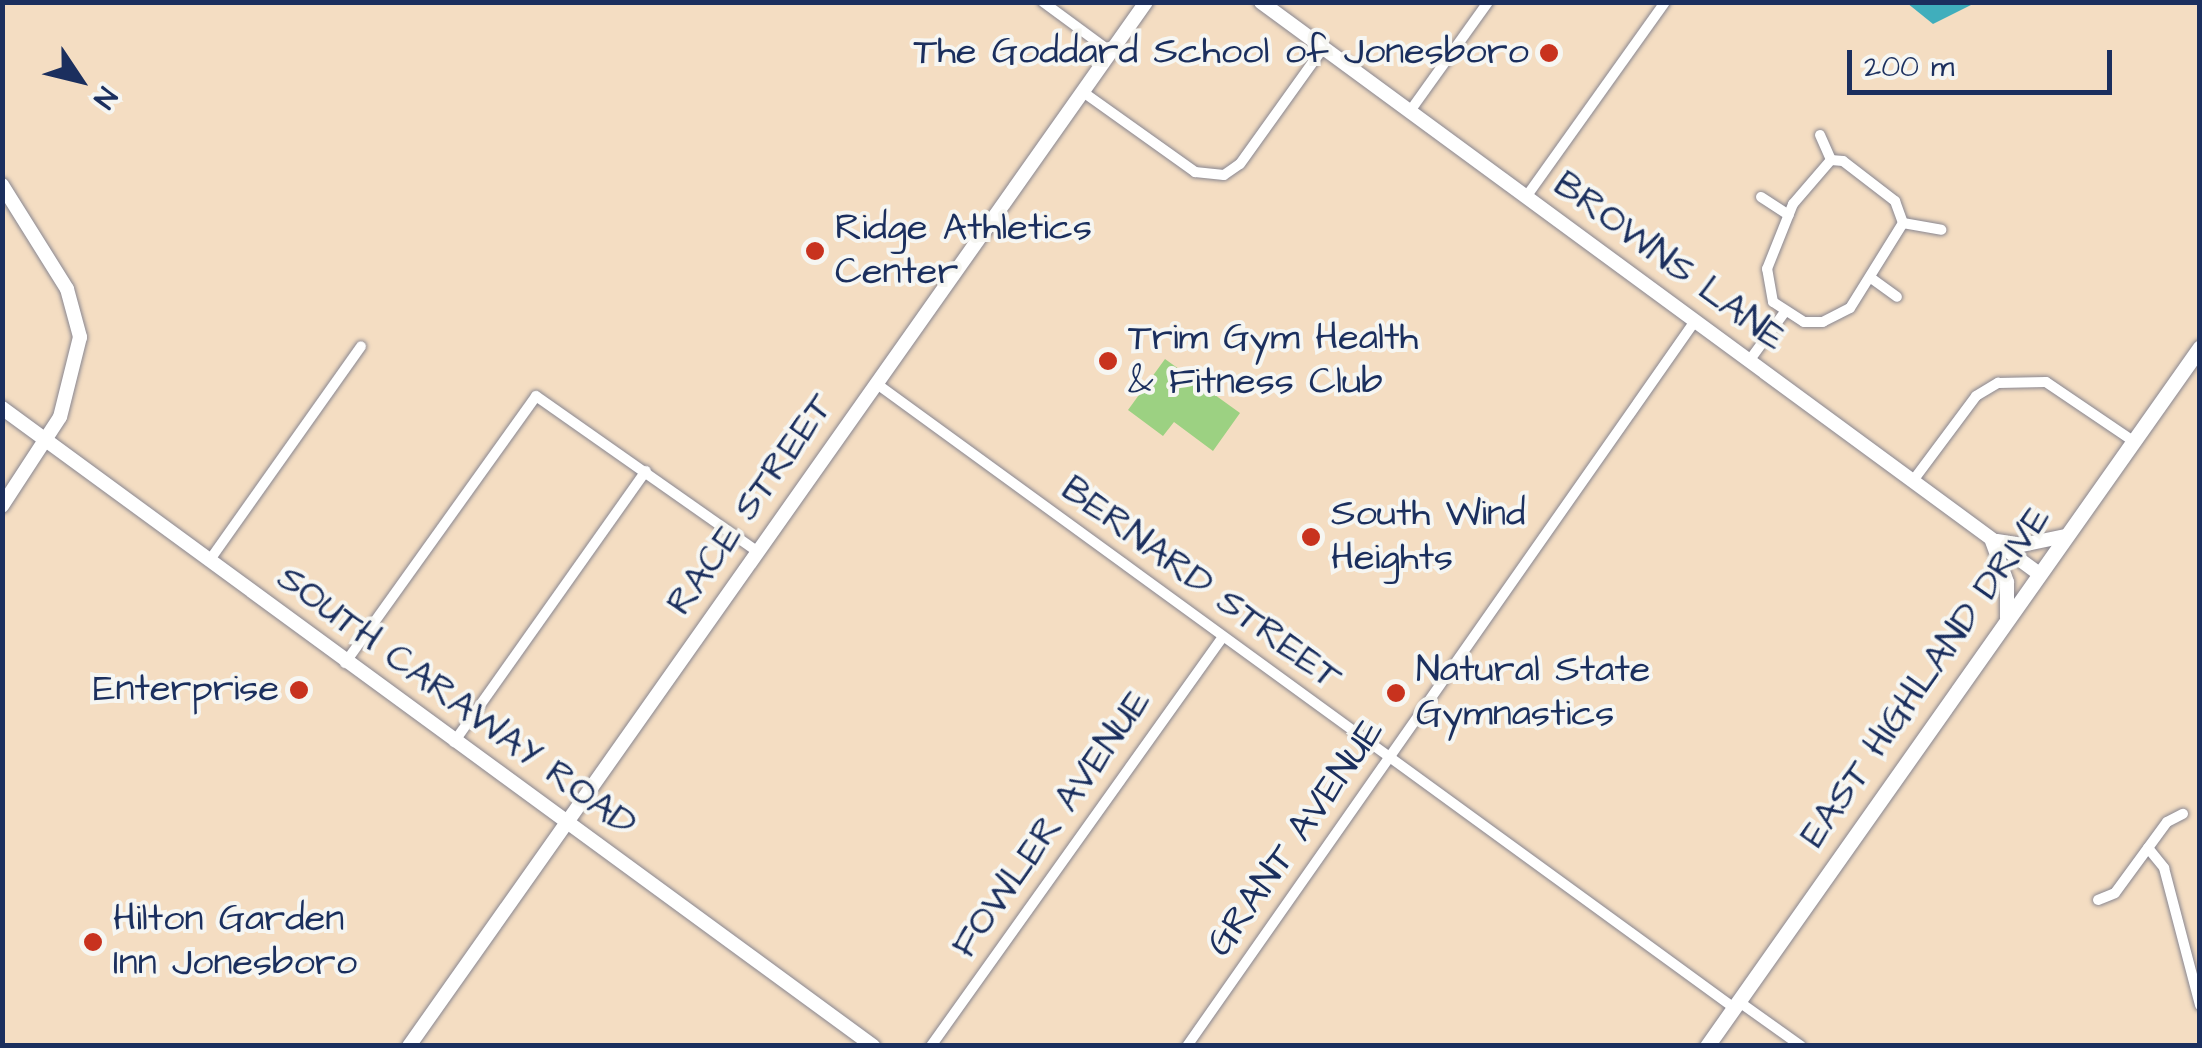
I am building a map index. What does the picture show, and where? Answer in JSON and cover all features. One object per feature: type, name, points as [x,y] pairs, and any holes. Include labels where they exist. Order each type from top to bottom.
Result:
[{"type":"main road","name":"EAST HIGHLAND DRIVE","points":[[1707,1046],[2200,346]]},
{"type":"street","points":[[1043,2],[1111,52]]},
{"type":"street","name":"RACE STREET","points":[[409,1046],[1146,2]]},
{"type":"street","name":"BROWNS LANE","points":[[1261,2],[2038,574]]},
{"type":"street","points":[[1410,111],[1488,2]]},
{"type":"street","points":[[1526,197],[1665,2]]},
{"type":"street","points":[[1083,92],[1196,172],[1224,175],[1240,164],[1323,48]]},
{"type":"street","points":[[1820,135],[1831,160],[1895,201],[1903,224],[1872,278],[1834,318],[1808,322],[1784,313],[1766,276],[1789,215],[1831,160]]},
{"type":"street","points":[[2,184],[78,316],[79,355],[48,440],[2,506]]},
{"type":"street","points":[[1762,197],[1789,215]]},
{"type":"street","points":[[1903,224],[1942,230]]},
{"type":"street","points":[[1872,278],[1897,298]]},
{"type":"street","points":[[1749,361],[1784,313]]},
{"type":"street","name":"GRANT AVENUE","points":[[1187,1046],[1696,321]]},
{"type":"street","points":[[209,561],[361,346]]},
{"type":"street","points":[[1912,482],[1976,396],[1998,383],[2046,382],[2132,441]]},
{"type":"street","name":"BERNARD STREET","points":[[877,384],[1388,758],[1801,1046]]},
{"type":"street","points":[[345,663],[532,398],[548,399],[758,552]]},
{"type":"street","name":"SOUTH CARAWAY ROAD","points":[[2,408],[566,825],[873,1046]]},
{"type":"street","points":[[454,742],[646,471]]},
{"type":"street","points":[[2007,618],[2007,582],[1992,540],[2022,545],[2064,536]]},
{"type":"street","name":"FOWLER AVENUE","points":[[931,1046],[1222,638]]},
{"type":"street","points":[[2098,900],[2115,893],[2171,818],[2183,814]]},
{"type":"street","points":[[2148,848],[2164,868],[2200,1005]]},
{"type":"green space","points":[[1165,359],[1240,413],[1213,451],[1174,422],[1163,436],[1128,410]]},
{"type":"water","points":[[1907,3],[1975,3],[1933,24]]},
{"type":"place","name":"The Goddard School of Jonesboro","points":[[1549,53]]},
{"type":"place","name":"Ridge Athletics Center","points":[[815,251]]},
{"type":"place","name":"Trim Gym Health & Fitness Club","points":[[1108,361]]},
{"type":"place","name":"South Wind Heights","points":[[1311,537]]},
{"type":"place","name":"Enterprise","points":[[299,690]]},
{"type":"place","name":"Natural State Gymnastics","points":[[1396,693]]},
{"type":"place","name":"Hilton Garden Inn Jonesboro","points":[[93,942]]}]
